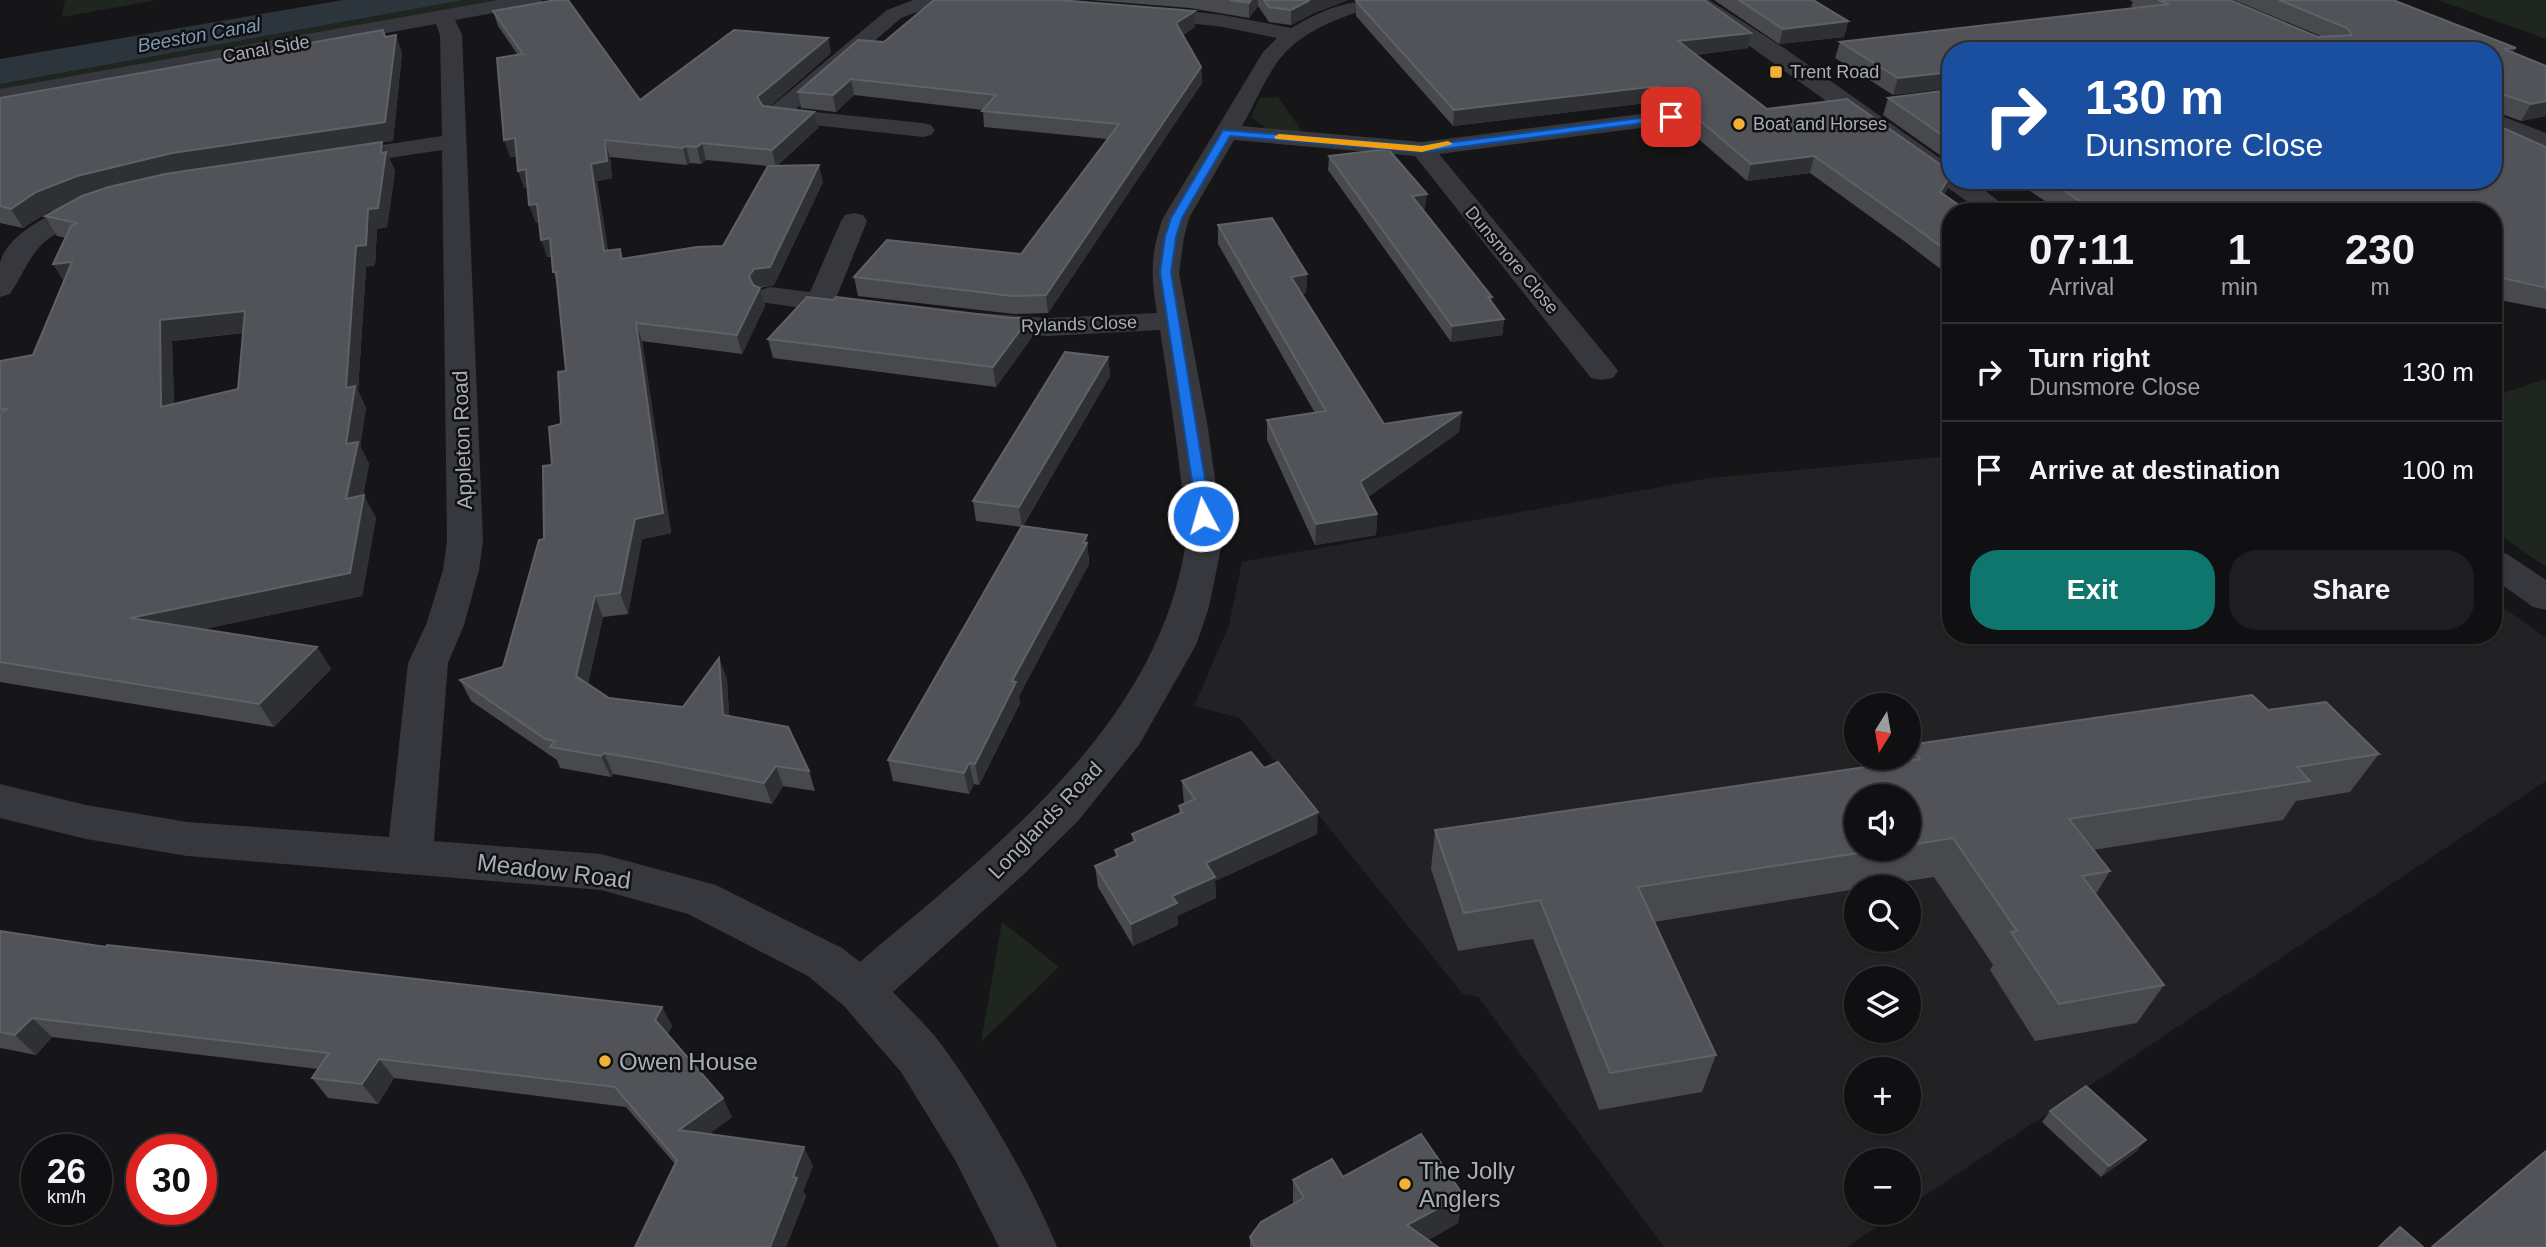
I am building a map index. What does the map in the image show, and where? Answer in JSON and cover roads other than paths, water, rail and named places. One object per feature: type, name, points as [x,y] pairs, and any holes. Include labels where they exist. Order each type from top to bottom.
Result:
[{"type":"street","name":"Canal Side","points":[[0,96],[532,0]]},
{"type":"street","points":[[923,130],[775,115],[894,14],[917,5],[944,0]]},
{"type":"street","name":"Longlands Road","points":[[861,991],[1007,862],[1062,809],[1124,734],[1176,645],[1190,607],[1205,538],[1192,428],[1165,272],[1170,237],[1176,218],[1269,59],[1293,35],[1325,18],[1377,0]]},
{"type":"street","points":[[1695,0],[1942,171]]},
{"type":"street","points":[[1123,11],[1223,21],[1293,35]]},
{"type":"street","name":"Appleton Road","points":[[410,857],[428,663],[445,625],[461,570],[465,541],[451,35],[443,17]]},
{"type":"street","points":[[1856,109],[1883,106]]},
{"type":"street","points":[[1227,132],[1422,149],[1671,117]]},
{"type":"street","points":[[2502,123],[2546,142]]},
{"type":"street","points":[[317,162],[454,141]]},
{"type":"street","name":"Dunsmore Close","points":[[1422,149],[1602,371]]},
{"type":"street","points":[[1967,189],[1986,203]]},
{"type":"street","points":[[0,288],[14,258],[36,235],[61,219],[123,196]]},
{"type":"street","points":[[820,302],[856,249],[854,221]]},
{"type":"street","points":[[770,296],[886,311]]},
{"type":"street","name":"Rylands Close","points":[[952,319],[1048,327],[1172,321]]},
{"type":"street","points":[[2502,568],[2546,598]]},
{"type":"street","name":"Meadow Road","points":[[0,801],[86,822],[187,839],[601,872],[687,894],[767,930],[814,955],[861,991],[919,1056],[974,1142],[1015,1241]]},
{"type":"water","name":"Beeston Canal","points":[[343,0],[464,0],[0,84],[0,59]]},
{"type":"place","name":"Trent Road","points":[[1776,72]]},
{"type":"place","name":"Boat and Horses","points":[[1739,124]]},
{"type":"place","name":"Owen House","points":[[605,1061]]},
{"type":"place","name":"The Jolly Anglers","points":[[1405,1184]]}]
